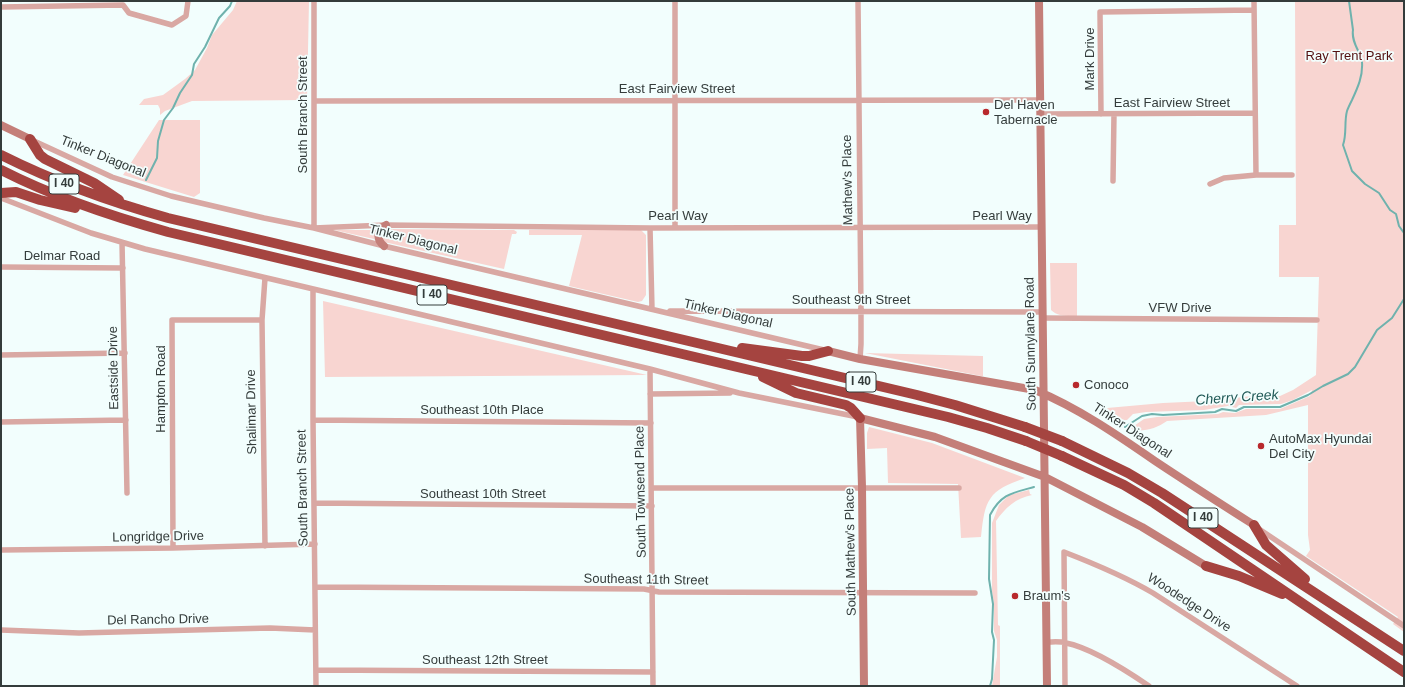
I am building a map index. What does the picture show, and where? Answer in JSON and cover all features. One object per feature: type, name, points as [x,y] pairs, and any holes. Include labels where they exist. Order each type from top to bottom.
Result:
[{"type":"highway","points":[[30,139],[40,155],[45,159],[94,183],[130,208]]},
{"type":"highway","name":"I 40","points":[[1,155],[58,182],[130,208],[917,395],[1026,427],[1062,441],[1128,473],[1162,493],[1404,651]]},
{"type":"highway","name":"I 40","points":[[1,170],[51,193],[122,219],[168,232],[948,416],[1026,441],[1124,485],[1154,503],[1404,672]]},
{"type":"highway","points":[[1,193],[16,192],[40,200],[122,219]]},
{"type":"highway","points":[[695,343],[802,356],[809,356],[828,351]]},
{"type":"highway","points":[[743,368],[796,393],[846,405],[851,408],[860,418]]},
{"type":"highway","points":[[1254,526],[1268,548],[1337,607]]},
{"type":"highway","points":[[1206,566],[1239,576],[1302,603]]},
{"type":"street","points":[[1,7],[124,5],[129,13],[172,24],[186,16],[188,1]]},
{"type":"street","name":"South Branch Street","points":[[314,1],[314,228]]},
{"type":"street","points":[[675,1],[675,227]]},
{"type":"street","name":"Mathew's Place","points":[[858,1],[861,312],[860,359]]},
{"type":"street","name":"South Sunnylane Road","points":[[1039,1],[1046,477],[1047,686]]},
{"type":"street","points":[[1254,1],[1256,175]]},
{"type":"street","name":"Mark Drive","points":[[1101,114],[1100,12],[1254,10]]},
{"type":"street","name":"East Fairview Street","points":[[314,101],[1040,100]]},
{"type":"street","name":"East Fairview Street","points":[[1041,114],[1255,113]]},
{"type":"street","points":[[1113,181],[1114,114]]},
{"type":"street","name":"Tinker Diagonal","points":[[1,125],[98,171],[139,186],[193,202],[314,228],[860,359],[1035,390],[1054,398],[1098,422],[1404,626]]},
{"type":"street","points":[[1210,184],[1224,178],[1256,175],[1292,175]]},
{"type":"street","points":[[1,198],[91,232],[158,253],[650,369],[739,393],[860,418],[935,437],[1046,477],[1142,527],[1206,566]]},
{"type":"street","points":[[384,246],[379,241],[378,235],[381,228],[386,225]]},
{"type":"street","name":"Pearl Way","points":[[314,228],[386,225],[650,228],[1042,227]]},
{"type":"street","points":[[650,228],[652,309]]},
{"type":"street","name":"Eastside Drive","points":[[122,242],[127,493]]},
{"type":"street","name":"Delmar Road","points":[[1,267],[123,268]]},
{"type":"street","name":"Shalimar Drive","points":[[265,278],[262,320],[265,546]]},
{"type":"street","name":"South Branch Street","points":[[313,289],[316,686]]},
{"type":"street","name":"Southeast 9th Street","points":[[659,311],[1043,315]]},
{"type":"street","name":"VFW Drive","points":[[1043,315],[1317,320]]},
{"type":"street","name":"Hampton Road","points":[[172,548],[172,320],[262,320]]},
{"type":"street","points":[[1,354],[125,353]]},
{"type":"street","name":"South Townsend Place","points":[[650,369],[653,686]]},
{"type":"street","points":[[650,394],[739,393]]},
{"type":"street","name":"South Mathew's Place","points":[[860,418],[864,592],[864,686]]},
{"type":"street","points":[[1,422],[126,420]]},
{"type":"street","name":"Southeast 10th Place","points":[[313,420],[651,423]]},
{"type":"street","points":[[651,488],[959,488]]},
{"type":"street","name":"Southeast 10th Street","points":[[314,503],[652,506]]},
{"type":"street","name":"Longridge Drive","points":[[1,550],[172,548],[315,544]]},
{"type":"street","name":"Woodedge Drive","points":[[1065,642],[1064,552],[1130,579],[1297,686]]},
{"type":"street","name":"Southeast 11th Street","points":[[316,587],[644,589],[659,592],[975,593]]},
{"type":"street","name":"Del Rancho Drive","points":[[1,630],[79,633],[270,628],[315,630]]},
{"type":"street","points":[[1047,642],[1065,642],[1080,647],[1106,660],[1149,686]]},
{"type":"street","points":[[1065,642],[1065,686]]},
{"type":"street","name":"Southeast 12th Street","points":[[316,670],[653,672]]},
{"type":"green space","points":[[237,1],[309,1],[307,100],[192,101],[165,111],[160,115],[158,105],[139,105],[144,99],[163,95],[195,70],[212,35],[233,10]]},
{"type":"green space","name":"Ray Trent Park","points":[[1295,1],[1404,1],[1404,632],[1393,624],[1398,617],[1306,556],[1310,550],[1308,535],[1308,405],[1266,415],[1167,421],[1159,426],[1146,430],[1133,430],[1131,428],[1144,419],[1157,417],[1218,414],[1223,412],[1235,413],[1246,409],[1280,409],[1310,396],[1312,390],[1293,400],[1281,404],[1239,405],[1236,408],[1228,406],[1204,410],[1146,412],[1133,414],[1127,420],[1118,421],[1107,408],[1207,401],[1252,396],[1280,396],[1293,390],[1316,375],[1319,277],[1279,277],[1279,225],[1296,225]]},
{"type":"green space","points":[[159,120],[200,120],[200,193],[194,197],[123,175]]},
{"type":"green space","points":[[334,230],[375,230],[374,239]]},
{"type":"green space","points":[[385,230],[514,230],[517,232],[516,234],[512,234],[504,269],[384,242],[382,233]]},
{"type":"green space","points":[[529,230],[641,230],[646,235],[646,295],[642,301],[638,302],[569,286],[582,235],[529,235]]},
{"type":"green space","points":[[1050,263],[1077,263],[1077,316],[1060,315],[1051,310]]},
{"type":"green space","points":[[323,301],[647,375],[325,377]]},
{"type":"green space","points":[[865,353],[983,356],[983,376],[981,376]]},
{"type":"green space","points":[[869,427],[932,443],[1025,478],[1003,487],[991,498],[984,514],[981,537],[961,538],[958,484],[888,483],[887,448],[867,449],[867,433]]},
{"type":"green space","points":[[1029,490],[1030,494],[1032,495],[1021,498],[1011,504],[996,521],[998,625],[1000,626],[1000,686],[992,686],[997,657],[997,640],[994,631],[994,604],[992,591],[992,523],[999,505],[1009,495]]},
{"type":"waterway","points":[[146,180],[157,158],[158,141],[164,120],[173,108],[180,93],[192,75],[194,64],[205,47],[219,18],[230,6],[232,1]]},
{"type":"waterway","name":"Cherry Creek","points":[[1349,1],[1353,39],[1361,58],[1362,67],[1358,86],[1347,111],[1343,145],[1352,171],[1365,184],[1379,193],[1390,210],[1396,214],[1399,226],[1404,233]]},
{"type":"waterway","name":"Cherry Creek","points":[[1125,427],[1142,416],[1152,414],[1163,415],[1215,412],[1222,409],[1236,411],[1244,407],[1280,407],[1308,395],[1348,374],[1355,367],[1377,330],[1392,318],[1404,299]]},
{"type":"waterway","name":"Cherry Creek","points":[[990,686],[992,679],[994,640],[992,632],[993,604],[989,579],[990,515],[1003,498],[1013,493],[1034,487]]},
{"type":"place","name":"Del Haven Tabernacle","points":[[986,112]]},
{"type":"place","name":"Conoco","points":[[1076,385]]},
{"type":"place","name":"AutoMax Hyundai Del City","points":[[1261,446]]},
{"type":"place","name":"Braum's","points":[[1015,596]]}]
